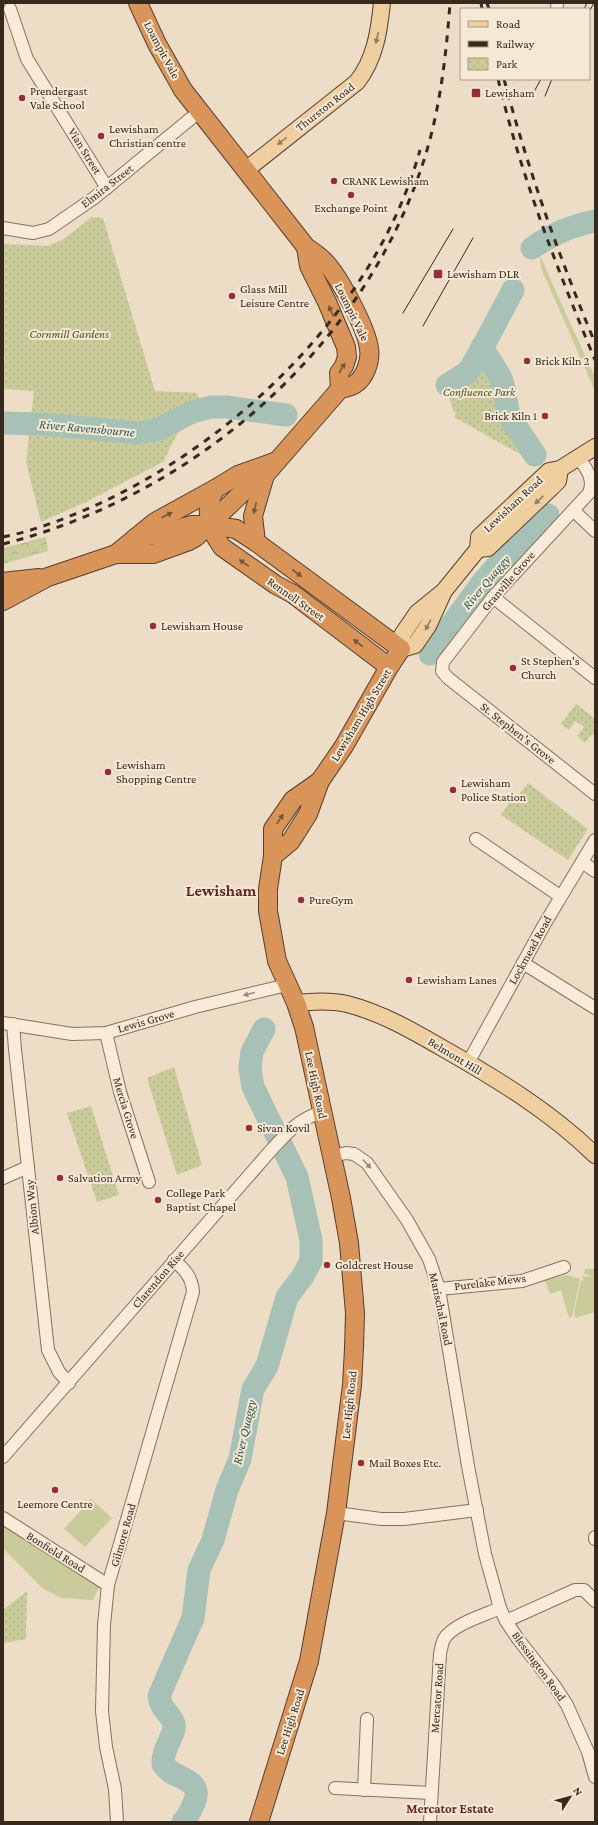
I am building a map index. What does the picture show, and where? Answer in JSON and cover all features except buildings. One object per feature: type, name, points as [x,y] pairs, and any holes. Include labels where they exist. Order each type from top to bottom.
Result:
[{"type":"highway","name":"Loampit Vale","points":[[138,3],[168,65],[200,111],[306,247],[323,260],[331,271],[357,317],[367,340],[369,358],[363,375],[356,384],[340,389],[278,459]]},
{"type":"highway","points":[[3,601],[48,577],[116,554],[153,554],[189,541],[210,525],[242,493],[264,475],[278,459]]},
{"type":"highway","points":[[116,554],[155,522],[238,475],[278,459]]},
{"type":"highway","points":[[256,542],[253,516],[264,475]]},
{"type":"highway","name":"Rennell Street","points":[[215,489],[210,499],[208,508],[210,525],[217,540],[230,553],[276,585],[293,594],[389,666]]},
{"type":"highway","points":[[136,538],[160,534],[192,525],[210,525]]},
{"type":"highway","name":"Rennell Street","points":[[210,525],[236,529],[402,649]]},
{"type":"highway","points":[[3,582],[48,577]]},
{"type":"highway","name":"Lewisham High Street","points":[[287,985],[276,956],[268,911],[269,875],[273,856],[291,841],[308,814],[320,781],[344,746],[389,666],[402,649]]},
{"type":"highway","name":"Lee High Road","points":[[259,1822],[309,1661],[336,1513],[352,1385],[355,1313],[349,1243],[332,1156],[304,1027],[296,1003],[287,985]]},
{"type":"main road","name":"Thurston Road","points":[[246,170],[357,82],[365,71],[373,53],[380,24],[382,3]]},
{"type":"main road","name":"Lewisham Road","points":[[402,649],[416,645],[428,626],[444,591],[478,550],[488,548],[556,484],[560,469],[595,447]]},
{"type":"main road","name":"Belmont Hill","points":[[296,1003],[314,1001],[335,1002],[376,1014],[402,1026],[468,1063],[554,1120],[595,1156]]},
{"type":"street","name":"Vian Street","points":[[10,8],[27,59],[107,188]]},
{"type":"street","name":"Elmira Street","points":[[3,228],[33,232],[48,229],[107,188],[200,111]]},
{"type":"street","name":"Granville Grove","points":[[442,671],[443,662],[493,596],[583,501],[591,488],[590,476],[578,457]]},
{"type":"street","points":[[574,511],[595,531]]},
{"type":"street","points":[[493,596],[595,678]]},
{"type":"street","name":"St. Stephen's Grove","points":[[442,671],[448,678],[595,794]]},
{"type":"street","points":[[476,839],[560,896]]},
{"type":"street","name":"Lockmead Road","points":[[468,1063],[560,896],[595,840]]},
{"type":"street","points":[[582,862],[595,871]]},
{"type":"street","points":[[523,963],[595,1008]]},
{"type":"street","name":"Lewis Grove","points":[[8,1024],[72,1034],[106,1033],[195,1007],[287,985]]},
{"type":"street","name":"Albion Way","points":[[8,1024],[15,1050],[48,1350],[52,1362],[70,1383]]},
{"type":"street","name":"Mercia Grove","points":[[106,1033],[120,1092],[148,1182]]},
{"type":"street","name":"Clarendon Rise","points":[[3,1457],[70,1383],[174,1260],[273,1148],[292,1128],[307,1116],[322,1112]]},
{"type":"street","name":"Marischal Road","points":[[332,1156],[346,1153],[354,1154],[367,1163],[407,1220],[429,1259],[439,1289],[485,1554]]},
{"type":"street","points":[[3,1178],[28,1167]]},
{"type":"street","name":"Gilmore Road","points":[[117,1822],[115,1789],[106,1748],[102,1711],[104,1625],[108,1585],[193,1292],[192,1282],[188,1274],[174,1260]]},
{"type":"street","name":"Purelake Mews","points":[[439,1289],[522,1281],[564,1267]]},
{"type":"street","points":[[336,1513],[382,1519],[404,1519],[477,1510]]},
{"type":"street","name":"Bonfield Road","points":[[3,1518],[108,1585]]},
{"type":"street","name":"Blessington Road","points":[[485,1554],[500,1608],[506,1620],[567,1705],[588,1752],[595,1777]]},
{"type":"street","points":[[506,1620],[575,1590],[584,1590],[595,1602]]},
{"type":"street","name":"Mercator Road","points":[[430,1822],[440,1654],[444,1639],[465,1623],[500,1608]]},
{"type":"street","points":[[364,1790],[367,1719]]},
{"type":"street","points":[[335,1788],[431,1793]]},
{"type":"green space","name":"Cornmill Gardens","points":[[92,217],[103,218],[155,391],[197,393],[200,401],[177,434],[163,462],[86,502],[41,522],[26,462],[34,391],[3,389],[3,361],[5,360],[3,351],[3,244],[48,246],[62,240]]},
{"type":"green space","points":[[540,255],[595,377],[595,391],[541,268]]},
{"type":"green space","name":"Confluence Park","points":[[475,337],[492,346],[538,453],[527,458],[454,417],[456,413],[454,412],[446,388]]},
{"type":"green space","points":[[46,537],[48,551],[3,564],[3,548]]},
{"type":"green space","points":[[576,704],[595,719],[595,736],[592,734],[585,743],[577,736],[584,727],[576,721],[569,730],[561,724]]},
{"type":"green space","points":[[528,783],[588,829],[568,860],[501,815],[514,796],[516,798]]},
{"type":"green space","points":[[174,1067],[202,1165],[177,1175],[147,1078]]},
{"type":"green space","points":[[91,1106],[119,1195],[97,1202],[67,1113]]},
{"type":"green space","points":[[585,1269],[595,1269],[595,1312],[575,1318],[574,1312],[581,1281],[584,1280],[591,1282],[582,1279],[583,1276],[593,1277],[584,1273]]},
{"type":"green space","points":[[566,1275],[580,1279],[572,1317],[569,1318],[561,1290],[550,1294],[545,1280]]},
{"type":"green space","points":[[91,1499],[112,1518],[85,1547],[64,1529]]},
{"type":"green space","points":[[3,1525],[52,1558],[100,1586],[93,1600],[61,1598],[42,1588],[3,1548]]},
{"type":"green space","points":[[27,1591],[26,1639],[3,1643],[3,1610]]},
{"type":"waterway","name":"River Ravensbourne","points":[[532,248],[562,231],[595,221]]},
{"type":"waterway","name":"River Ravensbourne","points":[[447,385],[468,372],[513,290]]},
{"type":"waterway","name":"River Quaggy","points":[[482,347],[501,378],[509,416],[535,455]]},
{"type":"waterway","name":"River Ravensbourne","points":[[3,423],[42,424],[139,433],[159,429],[192,412],[211,407],[226,407],[286,415]]},
{"type":"waterway","name":"River Quaggy","points":[[430,654],[482,583],[502,560],[548,515]]},
{"type":"waterway","name":"River Quaggy","points":[[183,1822],[193,1806],[196,1792],[195,1787],[192,1784],[171,1772],[163,1764],[163,1758],[173,1733],[174,1724],[171,1717],[163,1708],[159,1696],[193,1618],[199,1570],[213,1540],[227,1490],[240,1459],[253,1389],[267,1366],[287,1297],[303,1276],[311,1261],[311,1240],[297,1177],[253,1087],[250,1068],[252,1052],[264,1029]]},
{"type":"tram line","points":[[584,8],[587,3]]},
{"type":"tram line","points":[[590,10],[594,3]]},
{"type":"tram line","points":[[535,90],[540,80]]},
{"type":"tram line","points":[[545,96],[552,80]]},
{"type":"tram line","points":[[403,313],[453,229]]},
{"type":"tram line","points":[[423,326],[473,238]]},
{"type":"railway","points":[[3,544],[73,522],[140,491],[203,452],[261,406],[313,354],[358,295],[395,231],[423,163],[438,104],[450,3]]},
{"type":"railway","points":[[481,3],[482,8]]},
{"type":"railway","points":[[487,3],[489,8]]},
{"type":"railway","points":[[498,80],[507,115],[541,221],[595,360]]},
{"type":"railway","points":[[504,80],[523,146],[545,212],[595,343]]},
{"type":"railway","points":[[3,537],[55,522],[80,512],[105,501],[157,473],[207,439],[255,401],[299,357],[339,310],[373,260],[400,206],[420,150]]},
{"type":"place","name":"Lewisham","points":[[476,93]]},
{"type":"place","name":"Prendergast Vale School","points":[[22,98]]},
{"type":"place","name":"Lewisham Christian centre","points":[[101,136]]},
{"type":"place","name":"CRANK Lewisham","points":[[334,181]]},
{"type":"place","name":"Exchange Point","points":[[351,195]]},
{"type":"place","name":"Lewisham DLR","points":[[438,274]]},
{"type":"place","name":"Glass Mill Leisure Centre","points":[[232,296]]},
{"type":"place","name":"Brick Kiln 2","points":[[527,361]]},
{"type":"place","name":"Brick Kiln 1","points":[[545,416]]},
{"type":"place","name":"Lewisham House","points":[[153,626]]},
{"type":"place","name":"St Stephen's Church","points":[[513,668]]},
{"type":"place","name":"Lewisham Shopping Centre","points":[[108,772]]},
{"type":"place","name":"Lewisham Police Station","points":[[453,790]]},
{"type":"place","name":"PureGym","points":[[301,900]]},
{"type":"place","name":"Lewisham Lanes","points":[[409,980]]},
{"type":"place","name":"Sivan Kovil","points":[[249,1128]]},
{"type":"place","name":"Salvation Army","points":[[60,1178]]},
{"type":"place","name":"College Park Baptist Chapel","points":[[158,1200]]},
{"type":"place","name":"Goldcrest House","points":[[327,1265]]},
{"type":"place","name":"Mail Boxes Etc.","points":[[361,1463]]},
{"type":"place","name":"Leemore Centre","points":[[55,1490]]},
{"type":"district","name":"Lewisham","points":[[221,890]]},
{"type":"district","name":"Mercator Estate","points":[[450,1808]]}]
